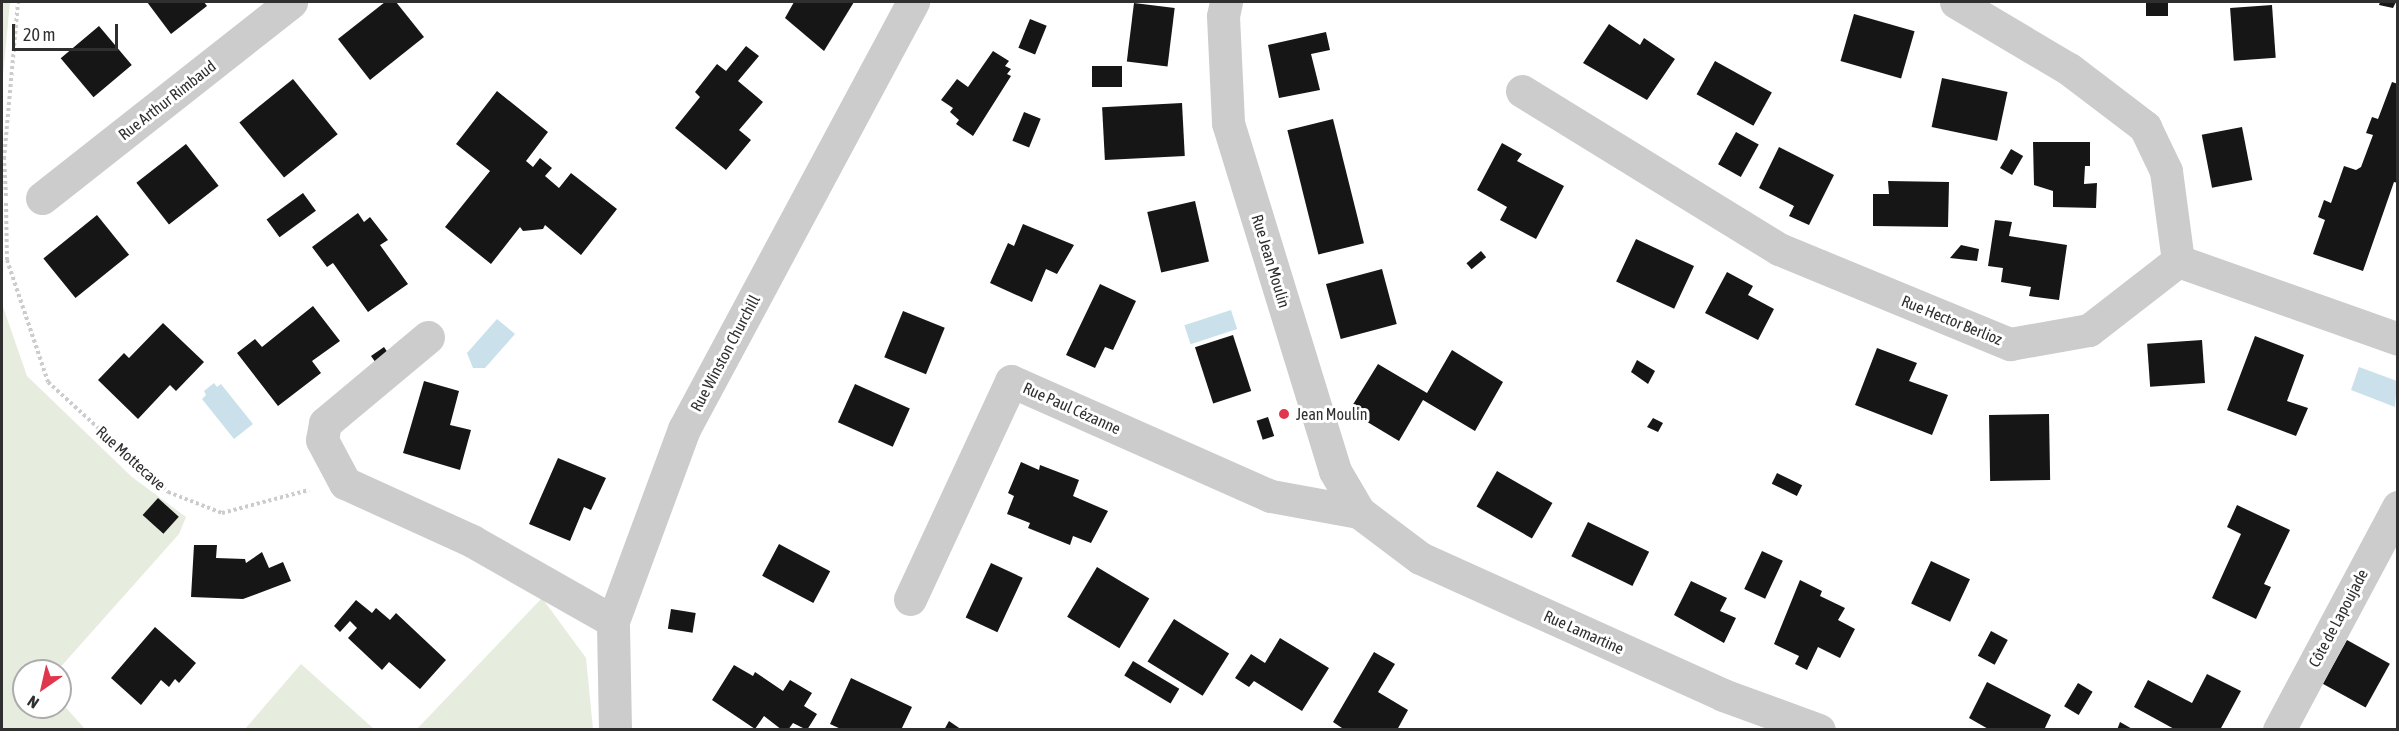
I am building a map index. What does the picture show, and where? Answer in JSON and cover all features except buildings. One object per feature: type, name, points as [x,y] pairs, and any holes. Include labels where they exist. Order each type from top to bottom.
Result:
[{"type":"street","name":"Rue Arthur Rimbaud","points":[[42,198],[291,2]]},
{"type":"street","name":"Rue Winston Churchill","points":[[615,729],[613,621],[684,429],[914,2]]},
{"type":"street","name":"Rue Jean Moulin","points":[[1226,2],[1223,16],[1228,123],[1335,471],[1359,512]]},
{"type":"street","points":[[1956,2],[2069,69],[2145,127],[2166,171],[2178,261],[2397,339]]},
{"type":"street","name":"Rue Hector Berlioz","points":[[1522,91],[1779,249],[2010,344],[2089,330],[2178,261]]},
{"type":"street","points":[[428,337],[326,423],[322,440],[345,483],[472,541],[613,621]]},
{"type":"street","name":"Rue Paul Cézanne","points":[[910,599],[1011,381],[1271,496],[1359,512]]},
{"type":"street","name":"Côte de Lapoujade","points":[[2279,729],[2397,507]]},
{"type":"street","name":"Rue Lamartine","points":[[1359,512],[1420,558],[1723,694],[1820,729]]},
{"type":"path","name":"Rue Mottecave","points":[[18,2],[4,159],[7,260],[48,382],[168,492],[222,513],[345,483]]},
{"type":"shaded area","points":[[2,2],[10,2],[2,86]]},
{"type":"shaded area","points":[[2,304],[27,376],[132,477],[186,517],[179,534],[68,659],[12,659],[12,719],[72,719],[72,714],[85,729],[2,729]]},
{"type":"shaded area","points":[[542,598],[586,658],[593,729],[416,730]]},
{"type":"shaded area","points":[[301,664],[374,729],[245,729]]},
{"type":"water","points":[[1231,310],[1237,329],[1191,344],[1184,325]]},
{"type":"water","points":[[497,319],[515,334],[485,368],[473,368],[467,353]]},
{"type":"water","points":[[2359,367],[2397,381],[2395,407],[2351,390]]},
{"type":"water","points":[[214,383],[217,387],[221,384],[253,424],[234,439],[202,399],[206,395],[204,391]]},
{"type":"place","name":"Jean Moulin","points":[[1284,414]]}]
